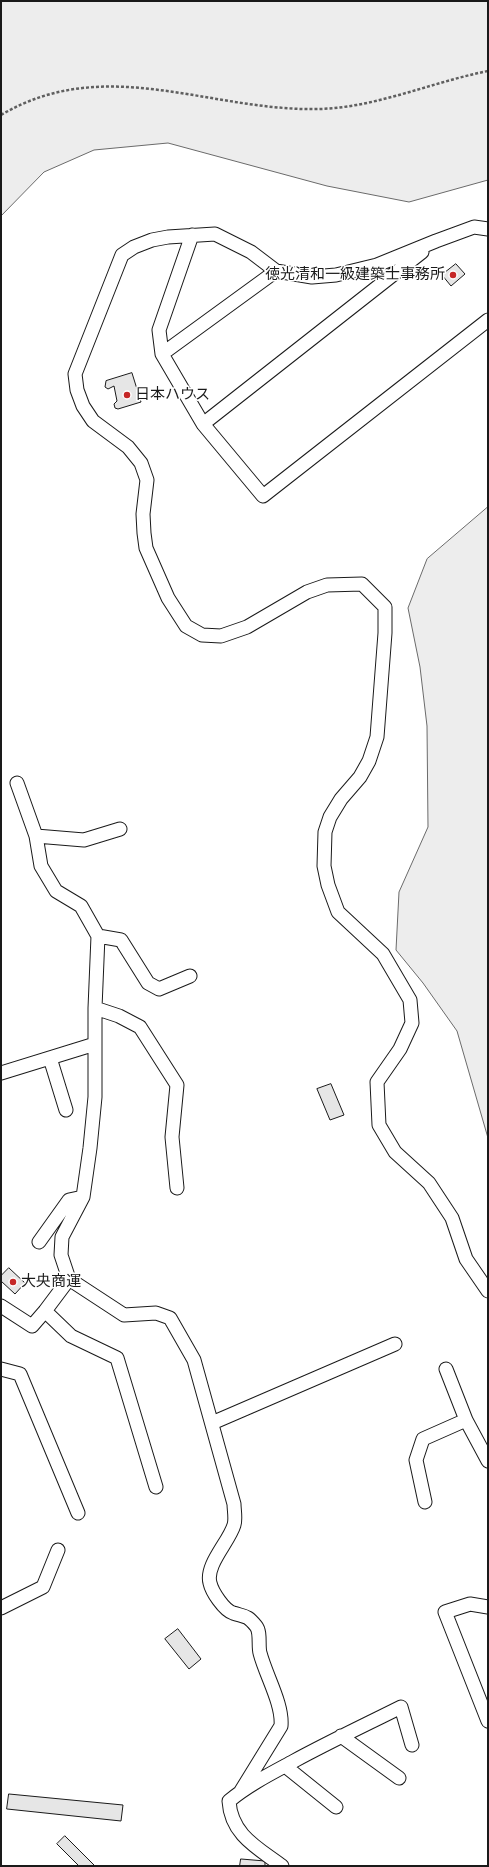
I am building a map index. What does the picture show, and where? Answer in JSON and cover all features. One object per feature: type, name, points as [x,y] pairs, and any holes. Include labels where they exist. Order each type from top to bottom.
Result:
[{"type":"street","points":[[488,229],[474,228],[436,241],[377,265],[336,275],[312,276],[276,271],[251,252],[215,234],[152,240],[134,247],[122,256],[76,374],[77,390],[83,406],[93,421],[128,447],[141,463],[147,480],[144,514],[146,548],[168,598],[186,626],[202,635],[221,636],[247,627],[307,592],[327,585],[362,584],[385,607],[385,633],[377,737],[369,761],[360,777],[341,799],[330,817],[325,832],[324,866],[328,885],[338,912],[383,954],[410,1000],[412,1023],[400,1049],[377,1082],[380,1125],[394,1152],[429,1183],[452,1218],[466,1259],[488,1291]]},
{"type":"street","points":[[192,235],[158,330],[162,354],[203,424],[263,496],[488,320]]},
{"type":"street","points":[[203,424],[436,241]]},
{"type":"street","points":[[162,354],[276,271]]},
{"type":"street","points":[[17,783],[36,836],[42,866],[56,890],[81,906],[98,936],[95,1008],[95,1097],[83,1197],[62,1237],[61,1255],[69,1279],[124,1315],[156,1313],[170,1318],[194,1360],[234,1504],[235,1524],[210,1568],[209,1582],[223,1606],[232,1613],[246,1616],[258,1628],[260,1652],[272,1689],[280,1707],[282,1717],[282,1726],[240,1791]]},
{"type":"street","points":[[36,836],[84,840],[120,829]]},
{"type":"street","points":[[98,936],[121,940],[148,983],[159,989],[190,976]]},
{"type":"street","points":[[95,1008],[119,1016],[140,1027],[176,1085],[172,1137],[177,1188]]},
{"type":"street","points":[[1,1073],[95,1044]]},
{"type":"street","points":[[50,1058],[66,1110]]},
{"type":"street","points":[[39,1242],[69,1200],[83,1197]]},
{"type":"street","points":[[1,1306],[32,1326],[46,1311],[69,1279]]},
{"type":"street","points":[[46,1311],[71,1336],[117,1358],[156,1487]]},
{"type":"street","points":[[212,1423],[395,1344]]},
{"type":"street","points":[[1,1369],[20,1374],[78,1513]]},
{"type":"street","points":[[446,1369],[466,1420],[488,1461]]},
{"type":"street","points":[[425,1502],[416,1460],[423,1439],[466,1420]]},
{"type":"street","points":[[1,1608],[43,1587],[58,1550]]},
{"type":"street","points":[[488,1606],[470,1604],[444,1612],[488,1721]]},
{"type":"street","points":[[282,1866],[245,1838],[235,1826],[230,1812],[229,1801],[240,1791],[285,1766],[341,1736],[401,1707],[412,1745]]},
{"type":"street","points":[[341,1736],[399,1778]]},
{"type":"street","points":[[285,1766],[336,1807]]},
{"type":"path","points":[[1,116],[21,104],[45,94],[74,88],[106,86],[147,88],[299,109],[347,106],[369,103],[459,77],[488,71]]},
{"type":"shaded area","points":[[1,1],[488,1],[488,180],[409,202],[327,186],[168,143],[94,150],[44,172],[1,216]]},
{"type":"shaded area","points":[[488,507],[488,1138],[457,1031],[423,983],[396,950],[399,892],[428,827],[427,726],[420,667],[408,608],[427,559]]},
{"type":"building","name":"徳光清和一級建築士事務所","points":[[456,264],[465,274],[451,286],[442,275]]},
{"type":"building","name":"日本ハウス","points":[[132,373],[141,402],[118,409],[115,408],[114,404],[117,401],[114,386],[108,389],[105,387],[106,381]]},
{"type":"building","points":[[331,1084],[344,1115],[330,1120],[317,1089]]},
{"type":"building","name":"大央商運","points":[[9,1268],[25,1283],[15,1294],[1,1281],[1,1276]]},
{"type":"building","points":[[178,1629],[201,1659],[189,1669],[165,1639]]},
{"type":"building","points":[[9,1794],[123,1805],[121,1821],[7,1809]]},
{"type":"building","points":[[65,1836],[95,1866],[79,1866],[57,1844]]},
{"type":"building","points":[[241,1859],[265,1861],[265,1866],[240,1866]]},
{"type":"place","name":"徳光清和一級建築士事務所","points":[[453,275]]},
{"type":"place","name":"日本ハウス","points":[[127,395]]},
{"type":"place","name":"大央商運","points":[[13,1282]]}]
